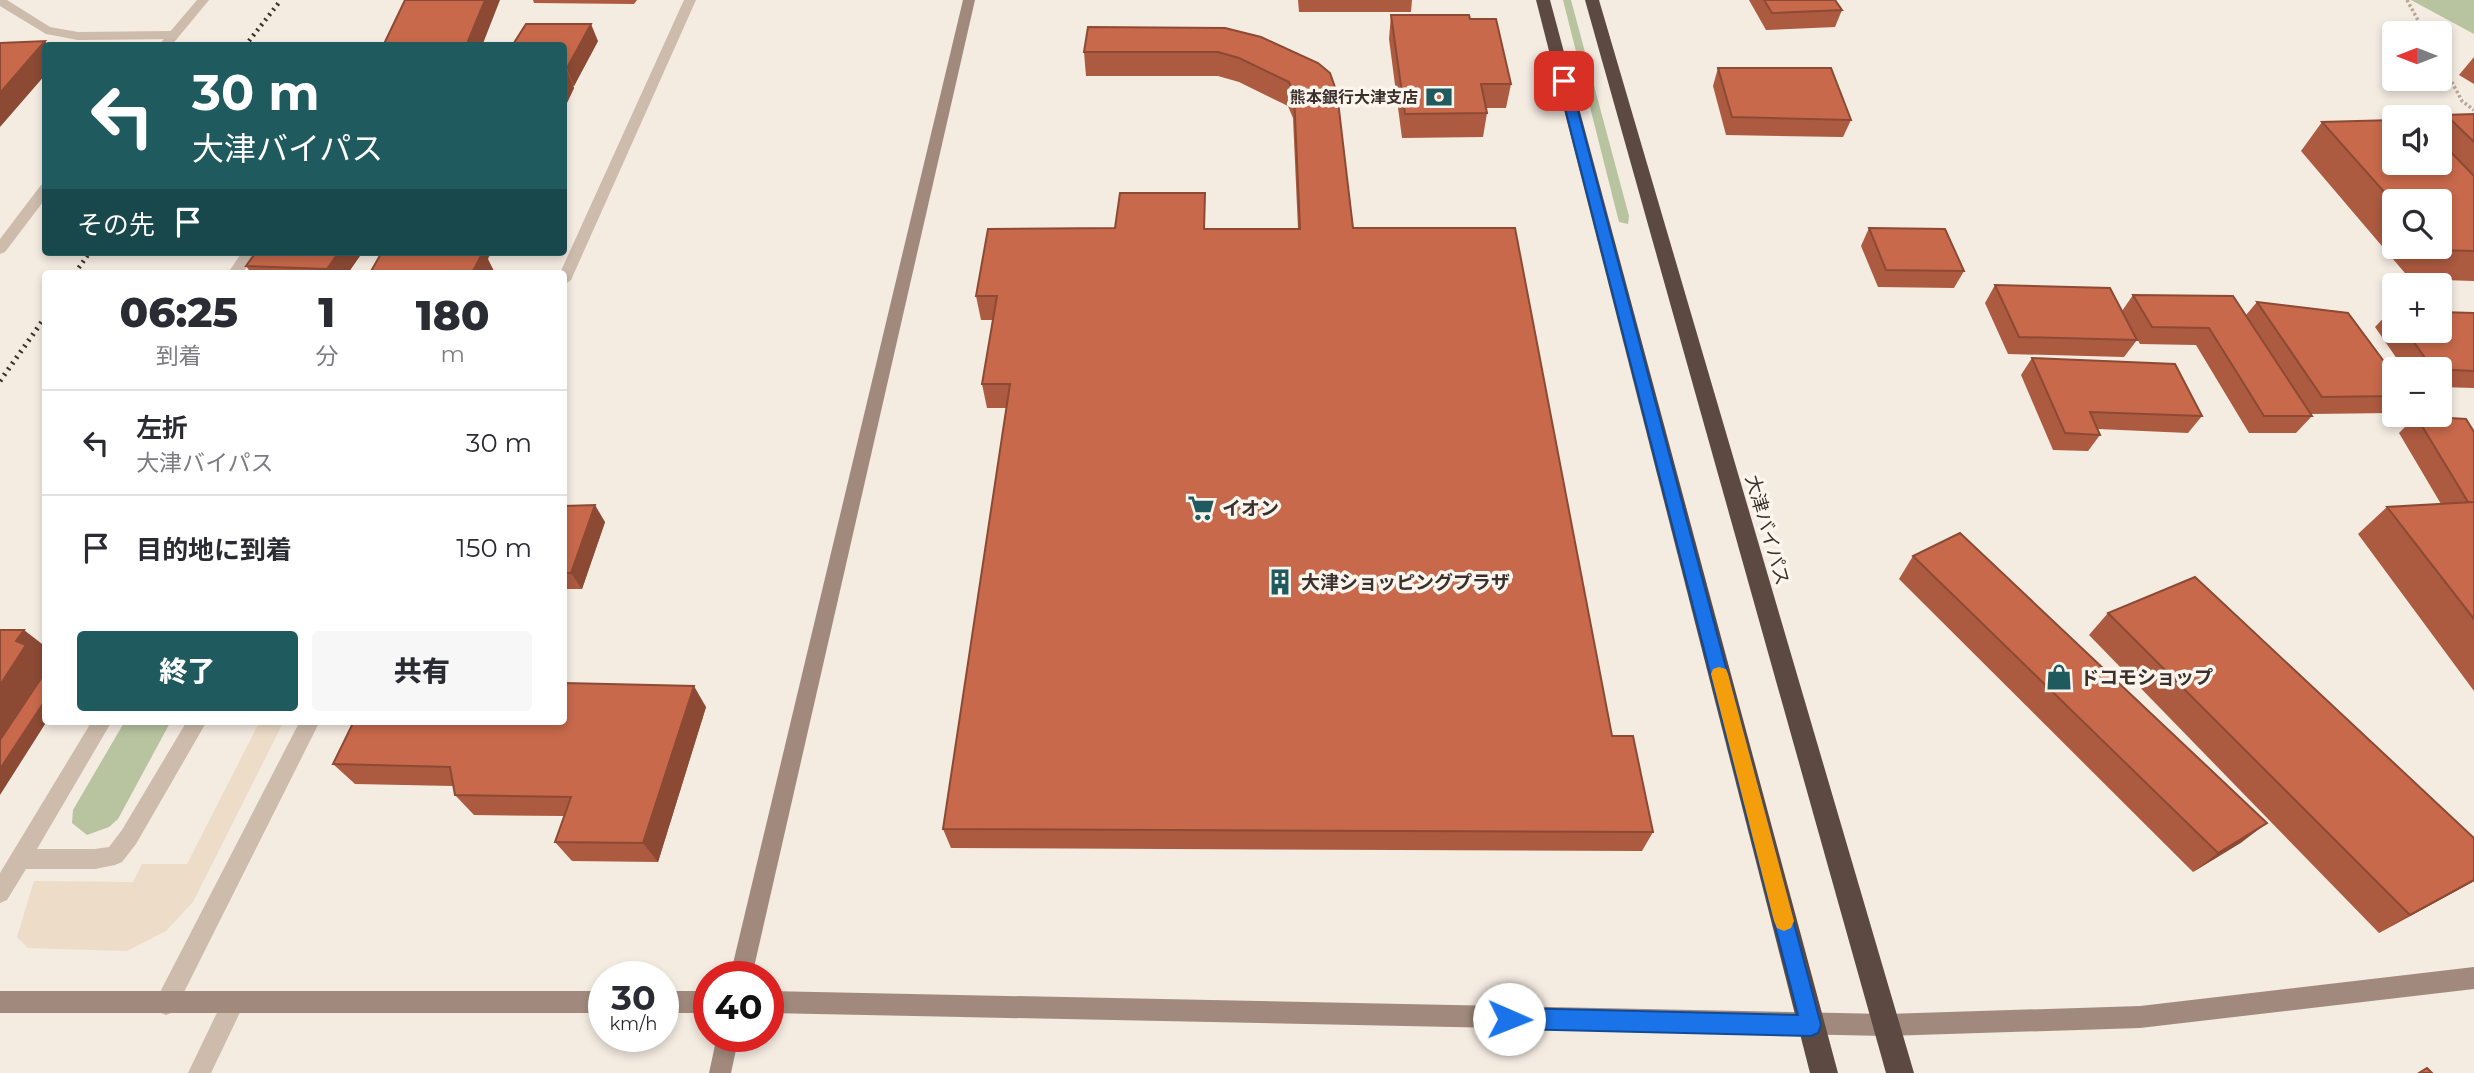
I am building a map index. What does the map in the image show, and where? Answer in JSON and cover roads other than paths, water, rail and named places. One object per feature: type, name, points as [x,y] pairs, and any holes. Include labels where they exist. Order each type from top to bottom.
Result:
[{"type":"highway","points":[[1543,0],[1824,1073]]},
{"type":"highway","name":"大津バイパス","points":[[1592,0],[1900,1073]]},
{"type":"street","points":[[167,42],[203,0]]},
{"type":"street","points":[[567,273],[690,0]]},
{"type":"street","points":[[745,961],[969,0]]},
{"type":"street","points":[[0,1],[46,30],[67,34],[173,35]]},
{"type":"street","points":[[0,249],[42,193]]},
{"type":"street","points":[[0,893],[100,725]]},
{"type":"street","points":[[20,859],[96,859],[115,855],[129,837],[195,725]]},
{"type":"street","points":[[166,1004],[308,725]]},
{"type":"street","points":[[784,1002],[1885,1025],[2140,1017],[2474,978]]},
{"type":"street","points":[[0,1002],[588,1002]]},
{"type":"street","points":[[199,1073],[233,1004]]},
{"type":"street","points":[[720,1073],[725,1052]]},
{"type":"railway","points":[[248,42],[281,0]]},
{"type":"railway","points":[[77,270],[87,256]]},
{"type":"railway","points":[[0,381],[42,322]]},
{"type":"place","name":"熊本銀行大津支店","points":[[1439,97]]},
{"type":"place","name":"イオン","points":[[1201,508]]},
{"type":"place","name":"大津ショッピングプラザ","points":[[1280,582]]},
{"type":"place","name":"ドコモショップ","points":[[2059,677]]}]
